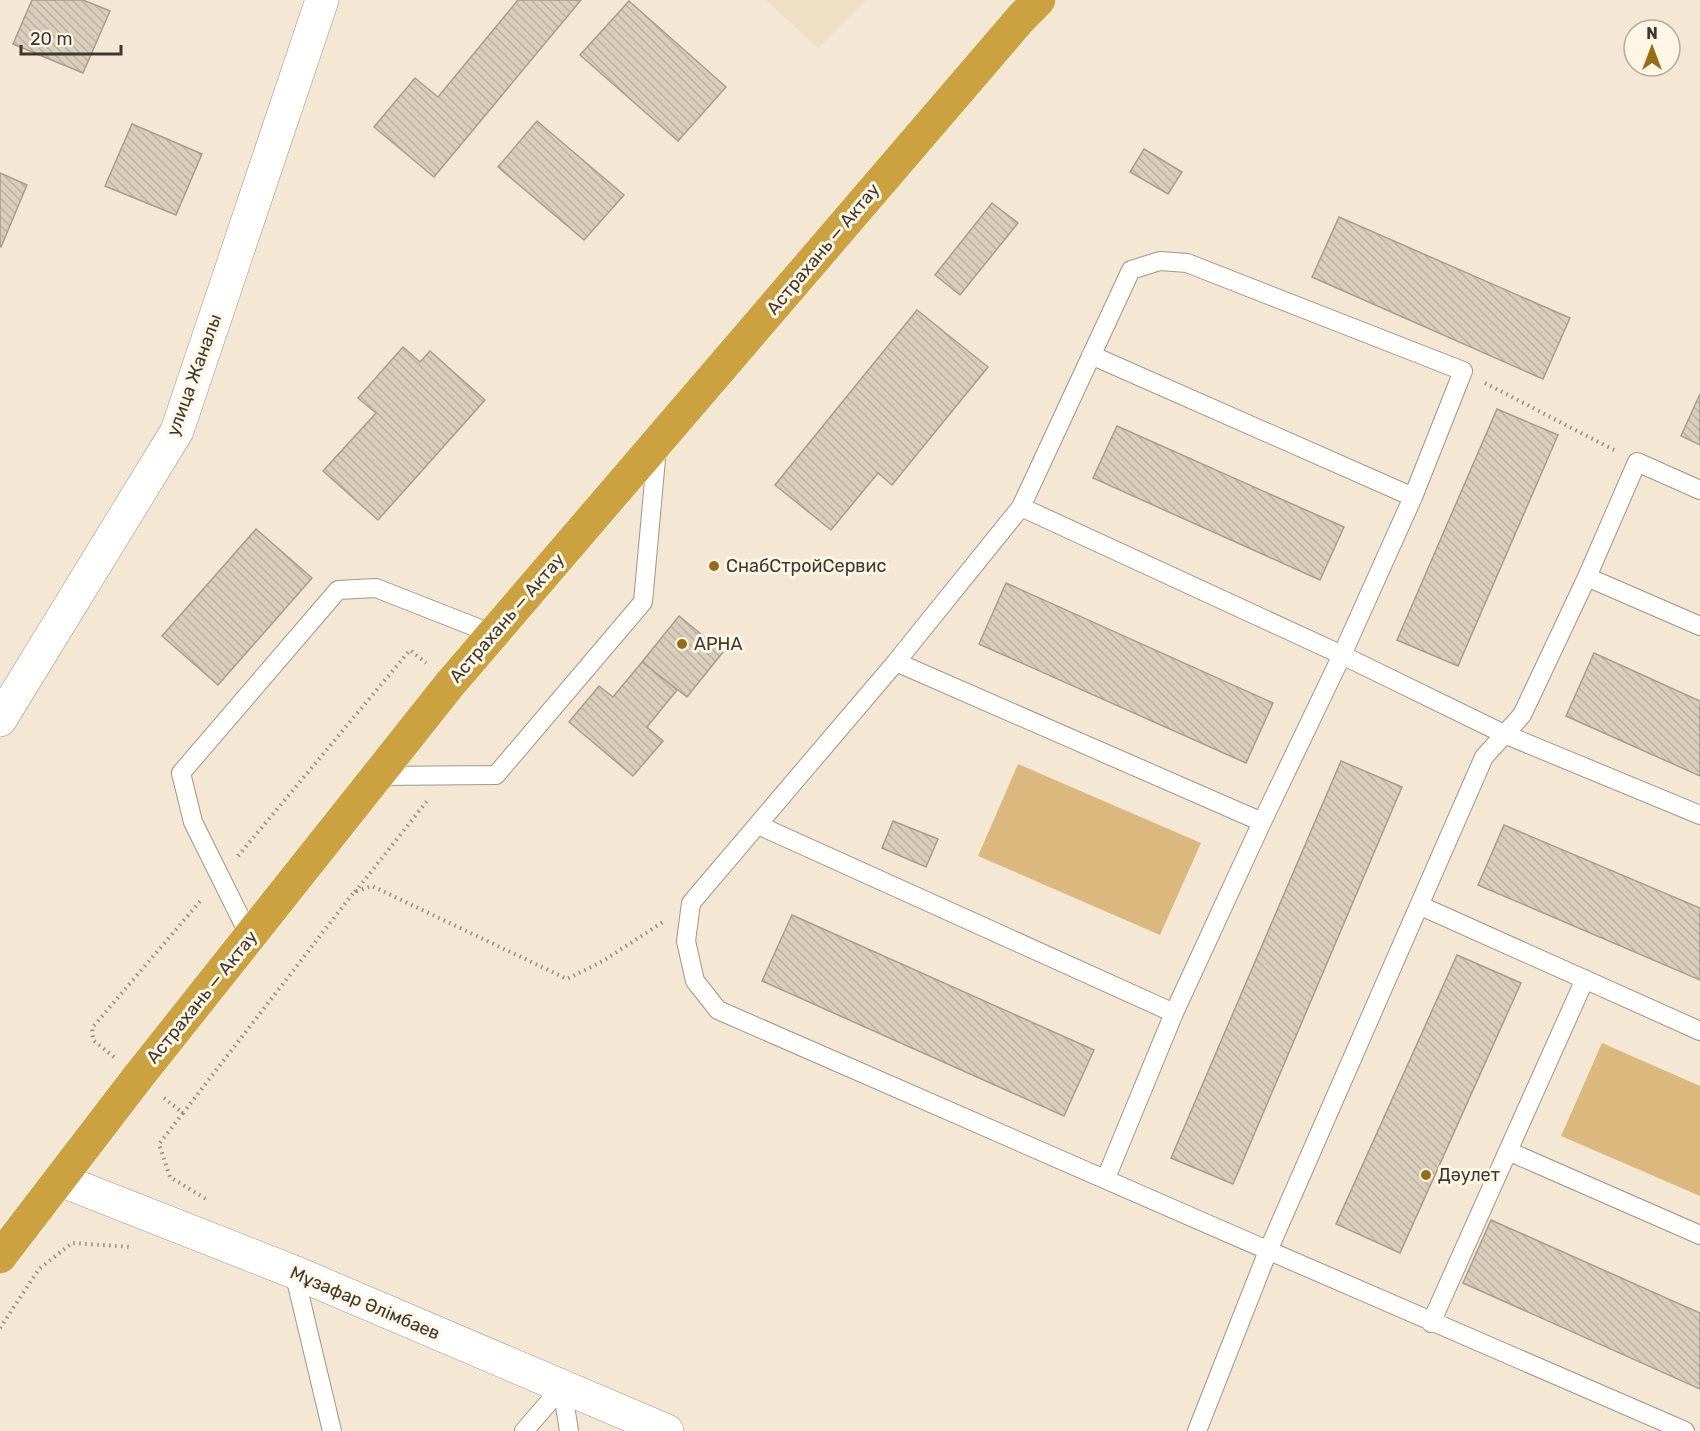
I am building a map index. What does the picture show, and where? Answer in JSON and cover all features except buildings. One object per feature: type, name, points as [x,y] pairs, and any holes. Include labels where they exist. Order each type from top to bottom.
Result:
[{"type":"highway","name":"Астрахань — Актау","points":[[0,1257],[138,1077],[450,684],[1038,0]]},
{"type":"street","name":"улица Жаналы","points":[[0,720],[177,431],[322,0]]},
{"type":"street","name":"Мұзафар Әлімбаев","points":[[60,1180],[294,1272],[667,1431]]},
{"type":"lane","points":[[1106,1178],[1174,1013],[1342,655],[1413,496],[1463,371],[1187,263],[1160,261],[1131,270],[1021,507],[896,662],[691,903],[686,941],[695,981],[717,1010],[1106,1178],[1431,1323],[1685,1431]]},
{"type":"lane","points":[[1091,355],[1413,496]]},
{"type":"lane","points":[[378,776],[496,775],[643,602],[657,444]]},
{"type":"lane","points":[[1197,1431],[1268,1251],[1421,906],[1484,757],[1522,715],[1587,577],[1637,462],[1700,490]]},
{"type":"lane","points":[[1021,507],[1342,655],[1504,734],[1700,815]]},
{"type":"lane","points":[[1587,577],[1700,626]]},
{"type":"lane","points":[[250,937],[193,822],[181,773],[338,590],[376,588],[493,634]]},
{"type":"lane","points":[[896,662],[1262,822]]},
{"type":"lane","points":[[758,825],[1174,1013]]},
{"type":"lane","points":[[1421,906],[1700,1031]]},
{"type":"lane","points":[[1431,1323],[1585,979]]},
{"type":"lane","points":[[1508,1151],[1700,1235]]},
{"type":"lane","points":[[294,1272],[332,1431]]},
{"type":"lane","points":[[524,1431],[562,1387]]},
{"type":"lane","points":[[562,1387],[569,1431]]},
{"type":"path","points":[[1463,371],[1637,462]]},
{"type":"path","points":[[183,1113],[93,1040],[92,1028],[410,650],[450,684]]},
{"type":"path","points":[[205,1238],[221,1208],[170,1177],[159,1144],[447,776]]},
{"type":"path","points":[[354,892],[372,886],[567,979],[603,961],[691,903]]},
{"type":"path","points":[[0,1328],[39,1269],[72,1243],[131,1246],[141,1250]]},
{"type":"shaded area","points":[[766,0],[866,0],[818,48]]},
{"type":"shaded area","points":[[1018,764],[1201,843],[1160,935],[978,856]]},
{"type":"shaded area","points":[[1602,1043],[1700,1086],[1700,1196],[1561,1136]]},
{"type":"place","name":"СнабСтройСервис","points":[[714,566]]},
{"type":"place","name":"АРНА","points":[[682,644]]},
{"type":"place","name":"Дәулет","points":[[1426,1175]]}]
